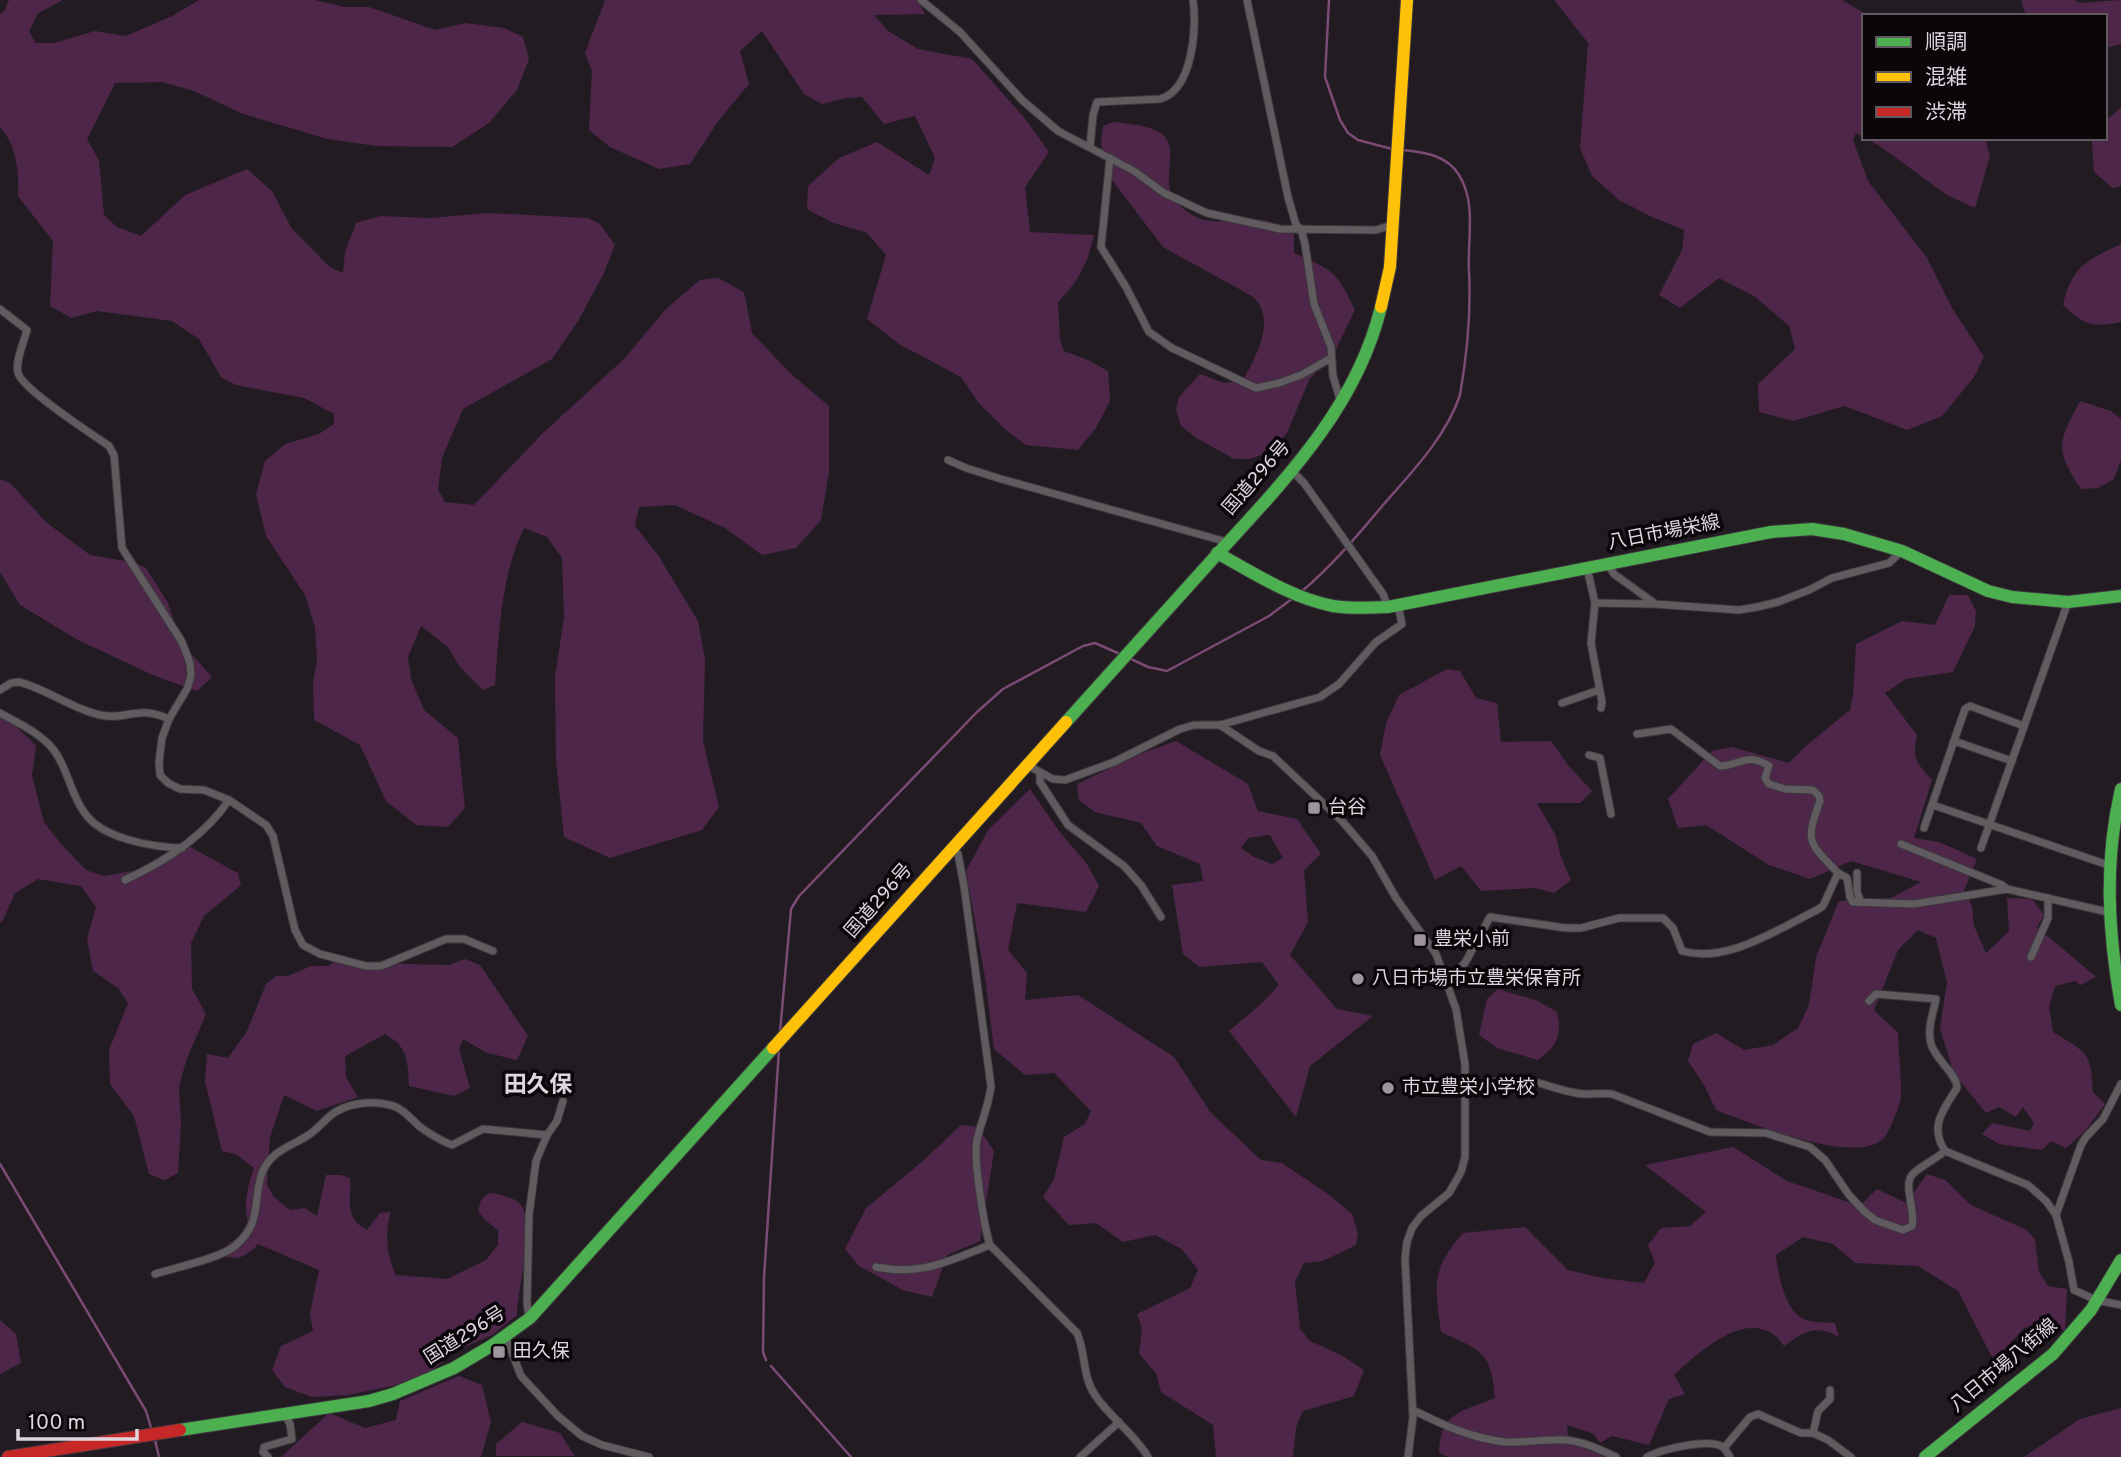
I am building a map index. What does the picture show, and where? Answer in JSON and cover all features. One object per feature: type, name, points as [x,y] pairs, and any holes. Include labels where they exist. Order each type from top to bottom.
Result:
[{"type":"main road","name":"国道296号","points":[[8,1457],[87,1447],[369,1401],[415,1388],[467,1362],[530,1318],[1292,470],[1342,404],[1362,366],[1381,310],[1390,267],[1407,0]]},
{"type":"main road","name":"八日市場栄線","points":[[1217,553],[1312,600],[1333,606],[1393,606],[1771,532],[1812,529],[1844,534],[1902,551],[1988,591],[2012,597],[2067,602],[2121,596]]},
{"type":"main road","points":[[2121,789],[2108,865],[2111,949],[2121,1003]]},
{"type":"main road","name":"八日市場八街線","points":[[1925,1457],[2053,1354],[2070,1337],[2121,1260]]},
{"type":"street","points":[[921,0],[960,32],[1022,100],[1058,131],[1134,171],[1164,193],[1207,213],[1280,229],[1376,230],[1394,225]]},
{"type":"street","points":[[1090,147],[1097,102],[1160,99],[1167,97],[1179,84],[1194,40],[1193,0]]},
{"type":"street","points":[[1247,0],[1288,197],[1296,225],[1301,229],[1308,256],[1314,304],[1331,347],[1333,376],[1342,404]]},
{"type":"street","points":[[1110,158],[1101,247],[1126,287],[1149,332],[1172,348],[1256,388],[1301,375],[1331,358]]},
{"type":"street","points":[[0,309],[27,330],[17,370],[20,378],[31,390],[108,446],[114,456],[122,548],[182,642],[190,663],[191,676],[187,689],[169,719],[162,738],[160,775],[167,783],[180,789],[204,790],[229,800],[266,825],[273,836],[295,930],[303,945],[320,954],[366,966],[381,966],[446,939],[464,939],[493,951]]},
{"type":"street","points":[[948,460],[1001,479],[1227,542]]},
{"type":"street","points":[[1027,765],[1053,779],[1065,780],[1114,762],[1180,729],[1194,725],[1220,725],[1320,697],[1339,684],[1376,642],[1402,624],[1393,606],[1292,470]]},
{"type":"street","points":[[1595,603],[1739,610],[1757,607],[1778,602],[1832,578],[1889,563],[1902,551]]},
{"type":"street","points":[[1607,563],[1614,574],[1654,604]]},
{"type":"street","points":[[1587,567],[1595,603],[1591,643],[1601,708]]},
{"type":"street","points":[[1981,848],[2067,602]]},
{"type":"street","points":[[0,690],[11,683],[19,682],[102,716],[140,711],[157,713],[169,719]]},
{"type":"street","points":[[1562,703],[1599,690]]},
{"type":"street","points":[[1924,828],[1965,709],[1970,706],[2024,726]]},
{"type":"street","points":[[0,713],[51,746],[68,774],[83,812],[92,822],[136,842],[156,847],[182,848]]},
{"type":"street","points":[[1220,725],[1259,751],[1273,756],[1342,821],[1372,856],[1409,917],[1428,941],[1447,980],[1456,1009],[1463,1048],[1465,1157],[1461,1172],[1449,1193],[1421,1216],[1412,1228],[1407,1242],[1405,1258],[1413,1410],[1408,1457]]},
{"type":"street","points":[[1637,734],[1671,729],[1720,766],[1748,758],[1759,760],[1769,766],[1765,778],[1769,784],[1785,789],[1813,790],[1817,793],[1820,801],[1810,829],[1810,837],[1817,852],[1838,873],[1847,877],[1851,901],[1914,904],[2007,889],[2108,912]]},
{"type":"street","points":[[1954,741],[2012,761]]},
{"type":"street","points":[[1589,755],[1600,758],[1611,814]]},
{"type":"street","points":[[1040,773],[1040,782],[1068,825],[1124,866],[1141,885],[1161,917]]},
{"type":"street","points":[[125,880],[182,848],[200,834],[229,800]]},
{"type":"street","points":[[1933,805],[2108,865]]},
{"type":"street","points":[[1901,844],[2007,889]]},
{"type":"street","points":[[952,848],[958,854],[964,886],[991,1086],[976,1143],[990,1245],[1077,1333],[1089,1384],[1097,1397],[1141,1444],[1148,1457]]},
{"type":"street","points":[[1447,980],[1465,963],[1490,917],[1566,928],[1581,928],[1619,918],[1663,918],[1673,928],[1682,951],[1694,954],[1712,953],[1740,947],[1817,910],[1823,906],[1838,873]]},
{"type":"street","points":[[1857,873],[1857,892],[1861,902]]},
{"type":"street","points":[[2031,957],[2048,918],[2048,898]]},
{"type":"street","points":[[1869,1001],[1876,994],[1936,999],[1931,1021],[1931,1044],[1936,1056],[1957,1082],[1957,1088],[1937,1119],[1936,1133],[1945,1151],[2028,1185],[2046,1201],[2056,1215],[2074,1290],[2096,1300],[2121,1305]]},
{"type":"street","points":[[1465,1087],[1497,1081],[1528,1080],[1584,1094],[1612,1094],[1710,1132],[1766,1133],[1788,1138],[1810,1147],[1825,1160],[1849,1195],[1875,1220],[1903,1230],[1912,1226],[1914,1219],[1908,1182],[1912,1175],[1945,1151]]},
{"type":"street","points":[[2056,1215],[2081,1145],[2103,1119],[2121,1084]]},
{"type":"street","points":[[530,1318],[527,1303],[531,1190],[536,1161],[547,1135],[557,1121],[563,1101]]},
{"type":"street","points":[[155,1274],[234,1247],[248,1231],[257,1212],[262,1173],[270,1159],[278,1151],[313,1132],[332,1114],[350,1106],[372,1103],[392,1105],[405,1112],[432,1135],[452,1145],[483,1129],[547,1135]]},
{"type":"street","points":[[876,1266],[891,1270],[921,1270],[953,1261],[990,1245]]},
{"type":"street","points":[[506,1337],[521,1376],[558,1416],[582,1436],[602,1445],[649,1457]]},
{"type":"street","points":[[1814,1433],[1818,1411],[1830,1399],[1830,1390]]},
{"type":"street","points":[[1413,1410],[1458,1432],[1486,1439],[1537,1443],[1554,1439],[1573,1441],[1616,1457]]},
{"type":"street","points":[[1724,1448],[1756,1413],[1801,1433],[1814,1433],[1851,1457]]},
{"type":"street","points":[[268,1457],[263,1452],[264,1447],[292,1439],[290,1424],[285,1415]]},
{"type":"street","points":[[1080,1457],[1119,1422]]},
{"type":"street","points":[[1647,1457],[1671,1448],[1711,1444],[1724,1448],[1730,1457]]},
{"type":"shaded area","points":[[9,0],[63,0],[38,13],[29,31],[36,43],[54,43],[95,31],[126,36],[172,16],[199,0],[315,0],[344,7],[369,7],[435,30],[465,23],[504,28],[523,37],[529,59],[517,90],[489,123],[452,147],[377,146],[327,139],[243,114],[194,91],[162,82],[115,83],[87,139],[99,161],[104,215],[117,227],[141,236],[185,195],[247,169],[272,191],[292,229],[330,267],[343,273],[345,252],[356,223],[380,216],[431,218],[487,213],[588,218],[600,224],[615,245],[604,273],[578,321],[552,359],[463,409],[442,458],[438,489],[445,502],[474,505],[543,433],[624,359],[667,308],[700,280],[718,278],[744,292],[752,333],[790,373],[829,406],[829,472],[821,520],[796,548],[762,555],[725,528],[675,505],[639,507],[635,526],[658,555],[698,621],[705,660],[703,741],[719,807],[702,830],[610,858],[564,837],[556,760],[555,677],[564,617],[562,558],[547,537],[524,528],[510,565],[506,585],[495,685],[483,690],[460,667],[448,647],[421,626],[408,657],[411,679],[424,710],[458,738],[465,808],[448,827],[416,825],[386,801],[360,745],[314,720],[313,684],[317,659],[315,627],[305,595],[266,536],[256,494],[265,461],[285,444],[319,434],[334,424],[334,414],[304,398],[236,385],[221,377],[199,339],[172,321],[97,311],[71,318],[50,306],[53,241],[18,196],[16,159],[6,134],[0,127],[0,14]]},
{"type":"shaded area","points":[[605,0],[917,0],[925,14],[874,15],[888,31],[918,49],[972,59],[1023,116],[1049,152],[1025,187],[1030,232],[1094,235],[1081,272],[1058,302],[1060,339],[1064,351],[1108,371],[1110,401],[1096,428],[1078,450],[1026,445],[978,402],[961,377],[899,344],[867,319],[886,255],[867,233],[831,222],[807,209],[808,186],[839,158],[877,142],[929,175],[935,158],[915,116],[884,124],[862,97],[822,104],[804,94],[762,31],[740,51],[749,84],[719,120],[690,164],[659,169],[610,147],[589,130],[592,71],[585,53]]},
{"type":"shaded area","points":[[1554,0],[1842,0],[1866,14],[1862,14],[1862,136],[1856,133],[1853,140],[1868,181],[1927,258],[1952,308],[1984,357],[1974,377],[1942,416],[1907,430],[1845,406],[1793,421],[1759,412],[1758,384],[1795,349],[1789,326],[1754,296],[1719,278],[1680,308],[1659,295],[1682,250],[1684,230],[1619,200],[1592,176],[1580,148],[1588,43]]},
{"type":"shaded area","points":[[2021,0],[2074,0],[2080,3],[2121,0],[2121,44],[2107,48],[2107,14],[2025,14]]},
{"type":"shaded area","points":[[2121,108],[2121,186],[2113,188],[2094,172],[2092,142],[2107,140],[2107,119]]},
{"type":"shaded area","points":[[1114,122],[1148,128],[1165,137],[1170,151],[1169,178],[1172,196],[1189,213],[1210,221],[1264,220],[1294,234],[1294,253],[1332,273],[1343,286],[1355,310],[1336,349],[1309,380],[1287,433],[1270,452],[1249,459],[1234,459],[1181,426],[1176,409],[1179,397],[1200,374],[1224,383],[1243,381],[1262,337],[1263,315],[1260,305],[1252,296],[1163,247],[1109,176],[1101,144],[1103,126]]},
{"type":"shaded area","points":[[1869,140],[1986,140],[1990,156],[1975,208],[1947,195]]},
{"type":"shaded area","points":[[2121,244],[2121,322],[2096,325],[2083,321],[2063,305],[2071,281],[2090,260]]},
{"type":"shaded area","points":[[2080,401],[2111,411],[2121,419],[2121,460],[2114,479],[2098,488],[2081,489],[2063,454],[2064,436]]},
{"type":"shaded area","points":[[0,479],[10,483],[47,523],[90,555],[136,563],[146,568],[168,603],[182,644],[212,677],[197,691],[155,676],[78,640],[20,605],[0,572]]},
{"type":"shaded area","points":[[1949,595],[1968,595],[1976,611],[1975,626],[1953,672],[1906,679],[1885,693],[1917,735],[1917,760],[1932,780],[1914,838],[1939,842],[1977,859],[1964,891],[1972,906],[1974,926],[1986,953],[2009,931],[2007,898],[2032,899],[2044,915],[2037,927],[2096,977],[2081,985],[2075,981],[2055,986],[2049,1007],[2053,1032],[2085,1054],[2091,1068],[2093,1092],[2105,1104],[2086,1130],[2066,1148],[2051,1141],[2042,1150],[1999,1144],[1982,1134],[1992,1123],[2030,1131],[2034,1123],[2023,1107],[2016,1117],[1999,1107],[1986,1113],[1954,1074],[1940,1028],[1947,982],[1936,938],[1918,930],[1898,950],[1874,1010],[1898,1033],[1900,1102],[1885,1137],[1872,1145],[1852,1148],[1829,1145],[1777,1132],[1716,1110],[1688,1061],[1693,1044],[1716,1033],[1744,1050],[1773,1045],[1798,1028],[1809,1005],[1816,957],[1839,901],[1891,898],[1921,882],[1851,861],[1810,879],[1769,865],[1706,825],[1678,828],[1668,799],[1712,751],[1732,747],[1789,763],[1850,710],[1856,644],[1902,621],[1935,625]]},
{"type":"shaded area","points":[[1447,669],[1460,671],[1476,698],[1497,703],[1501,742],[1551,741],[1592,791],[1580,803],[1537,803],[1556,836],[1571,880],[1554,893],[1535,888],[1481,891],[1461,866],[1435,880],[1380,755],[1386,723],[1399,695]]},
{"type":"shaded area","points":[[0,712],[36,745],[32,776],[44,822],[86,870],[104,876],[149,868],[190,847],[238,873],[241,885],[204,916],[191,943],[192,989],[206,1014],[186,1061],[179,1087],[181,1123],[178,1173],[165,1180],[149,1174],[134,1116],[110,1084],[109,1050],[128,1003],[118,988],[93,971],[87,939],[96,907],[81,886],[38,879],[15,893],[0,922]]},
{"type":"shaded area","points":[[1176,741],[1248,784],[1258,811],[1297,819],[1321,854],[1304,870],[1308,922],[1290,955],[1337,1009],[1373,1016],[1310,1066],[1296,1117],[1229,1031],[1279,985],[1262,962],[1199,967],[1183,954],[1172,885],[1203,881],[1200,864],[1157,846],[1141,823],[1095,812],[1079,800],[1077,784],[1140,754]],"holes":[[[1270,835],[1283,858],[1272,864],[1241,848],[1248,838]]]},
{"type":"shaded area","points":[[1030,789],[1059,831],[1087,864],[1099,886],[1086,912],[1017,903],[1008,950],[1027,973],[1025,1000],[1078,995],[1174,1057],[1211,1113],[1261,1160],[1282,1163],[1352,1214],[1358,1233],[1356,1245],[1323,1261],[1304,1263],[1295,1282],[1300,1329],[1310,1341],[1341,1355],[1364,1370],[1354,1396],[1303,1411],[1296,1427],[1293,1457],[1216,1457],[1213,1425],[1161,1392],[1156,1373],[1139,1354],[1142,1328],[1137,1314],[1190,1288],[1198,1270],[1182,1249],[1155,1235],[1123,1242],[1096,1223],[1069,1225],[1043,1197],[1054,1179],[1064,1137],[1085,1124],[1091,1111],[1054,1073],[1025,1075],[994,1049],[985,977],[966,871],[988,830]]},
{"type":"shaded area","points":[[344,955],[361,963],[449,965],[465,959],[480,965],[528,1036],[517,1060],[487,1053],[463,1039],[459,1049],[470,1088],[454,1096],[409,1086],[405,1056],[398,1044],[385,1034],[345,1056],[346,1077],[358,1097],[317,1111],[284,1095],[270,1137],[267,1185],[274,1197],[290,1210],[305,1208],[317,1216],[326,1175],[350,1178],[350,1208],[359,1225],[367,1230],[380,1213],[391,1212],[388,1244],[390,1261],[396,1275],[447,1279],[486,1260],[498,1245],[498,1230],[478,1211],[481,1200],[489,1193],[510,1198],[520,1204],[525,1213],[527,1241],[517,1315],[492,1335],[454,1352],[428,1374],[401,1384],[349,1395],[312,1397],[285,1387],[272,1370],[281,1346],[313,1331],[310,1314],[319,1270],[258,1244],[244,1255],[227,1257],[226,1246],[240,1235],[248,1222],[246,1201],[254,1168],[237,1155],[222,1151],[205,1082],[207,1054],[228,1058],[247,1031],[266,984],[276,976],[288,976],[311,966],[328,966]]},
{"type":"shaded area","points":[[1498,989],[1538,1001],[1557,1012],[1557,1039],[1538,1060],[1497,1048],[1479,1035],[1487,999]]},
{"type":"shaded area","points":[[961,1125],[978,1127],[994,1151],[980,1241],[947,1255],[932,1297],[903,1290],[859,1266],[845,1249],[866,1208],[923,1161]]},
{"type":"shaded area","points":[[1733,1147],[1787,1181],[1860,1206],[1877,1189],[1906,1203],[1927,1174],[1945,1180],[1971,1205],[2027,1230],[2035,1240],[2039,1272],[2048,1286],[2067,1289],[2065,1331],[2048,1321],[2024,1328],[1994,1361],[1958,1291],[1918,1266],[1855,1263],[1833,1244],[1803,1237],[1776,1255],[1784,1292],[1799,1316],[1809,1321],[1835,1323],[1839,1337],[1817,1330],[1798,1336],[1784,1346],[1773,1334],[1747,1328],[1719,1339],[1674,1375],[1685,1394],[1669,1399],[1649,1445],[1612,1436],[1600,1443],[1594,1434],[1567,1425],[1568,1435],[1586,1449],[1606,1457],[1448,1457],[1439,1453],[1440,1439],[1448,1421],[1463,1411],[1495,1398],[1491,1370],[1482,1354],[1441,1332],[1437,1280],[1445,1258],[1463,1233],[1525,1227],[1568,1270],[1602,1278],[1644,1283],[1655,1263],[1648,1245],[1661,1228],[1690,1226],[1706,1212],[1645,1165]]},
{"type":"shaded area","points":[[0,1320],[16,1334],[21,1363],[0,1374]]},
{"type":"shaded area","points":[[459,1376],[482,1385],[491,1422],[481,1457],[281,1457],[329,1413],[365,1428],[396,1420],[400,1401]]},
{"type":"shaded area","points":[[2121,1408],[2121,1457],[2024,1457],[2080,1419]]},
{"type":"shaded area","points":[[522,1422],[560,1433],[575,1456],[496,1456],[496,1444]]},
{"type":"waterway","points":[[1329,0],[1325,77],[1340,120],[1348,133],[1358,140],[1392,149]]},
{"type":"waterway","points":[[1301,592],[1344,550],[1416,467],[1437,440],[1460,395],[1469,317],[1468,198],[1459,175],[1448,163],[1427,154],[1402,150]]},
{"type":"waterway","points":[[1129,658],[1148,667],[1167,671],[1269,616],[1293,598]]},
{"type":"waterway","points":[[780,1032],[791,909],[799,896],[977,712],[1003,689],[1083,646],[1095,643],[1120,654]]},
{"type":"waterway","points":[[766,1360],[763,1352],[764,1278],[779,1049]]},
{"type":"waterway","points":[[0,1164],[146,1411],[152,1431]]},
{"type":"waterway","points":[[771,1366],[851,1457]]},
{"type":"waterway","points":[[155,1440],[159,1457]]},
{"type":"traffic: fast","points":[[1066,722],[1264,503],[1313,444],[1354,379],[1381,307]]},
{"type":"traffic: fast","points":[[1217,553],[1302,597],[1333,606],[1374,608],[1771,532],[1812,529],[1844,534],[1902,551],[1988,591],[2012,597],[2068,602],[2121,596]]},
{"type":"traffic: fast","points":[[2121,789],[2110,870],[2113,951],[2121,1005]]},
{"type":"traffic: fast","points":[[180,1430],[369,1401],[393,1394],[454,1368],[491,1346],[530,1318],[773,1048]]},
{"type":"traffic: fast","points":[[1925,1457],[2053,1354],[2091,1310],[2121,1260]]},
{"type":"traffic: slow","points":[[1381,307],[1390,267],[1407,0]]},
{"type":"traffic: slow","points":[[773,1048],[1066,722]]},
{"type":"traffic: jam","points":[[8,1457],[180,1430]]},
{"type":"place","name":"台谷","points":[[1314,808]]},
{"type":"place","name":"豊栄小前","points":[[1420,940]]},
{"type":"place","name":"八日市場市立豊栄保育所","points":[[1358,979]]},
{"type":"place","name":"市立豊栄小学校","points":[[1388,1088]]},
{"type":"place","name":"田久保","points":[[499,1352]]},
{"type":"district","name":"田久保","points":[[538,1086]]}]
